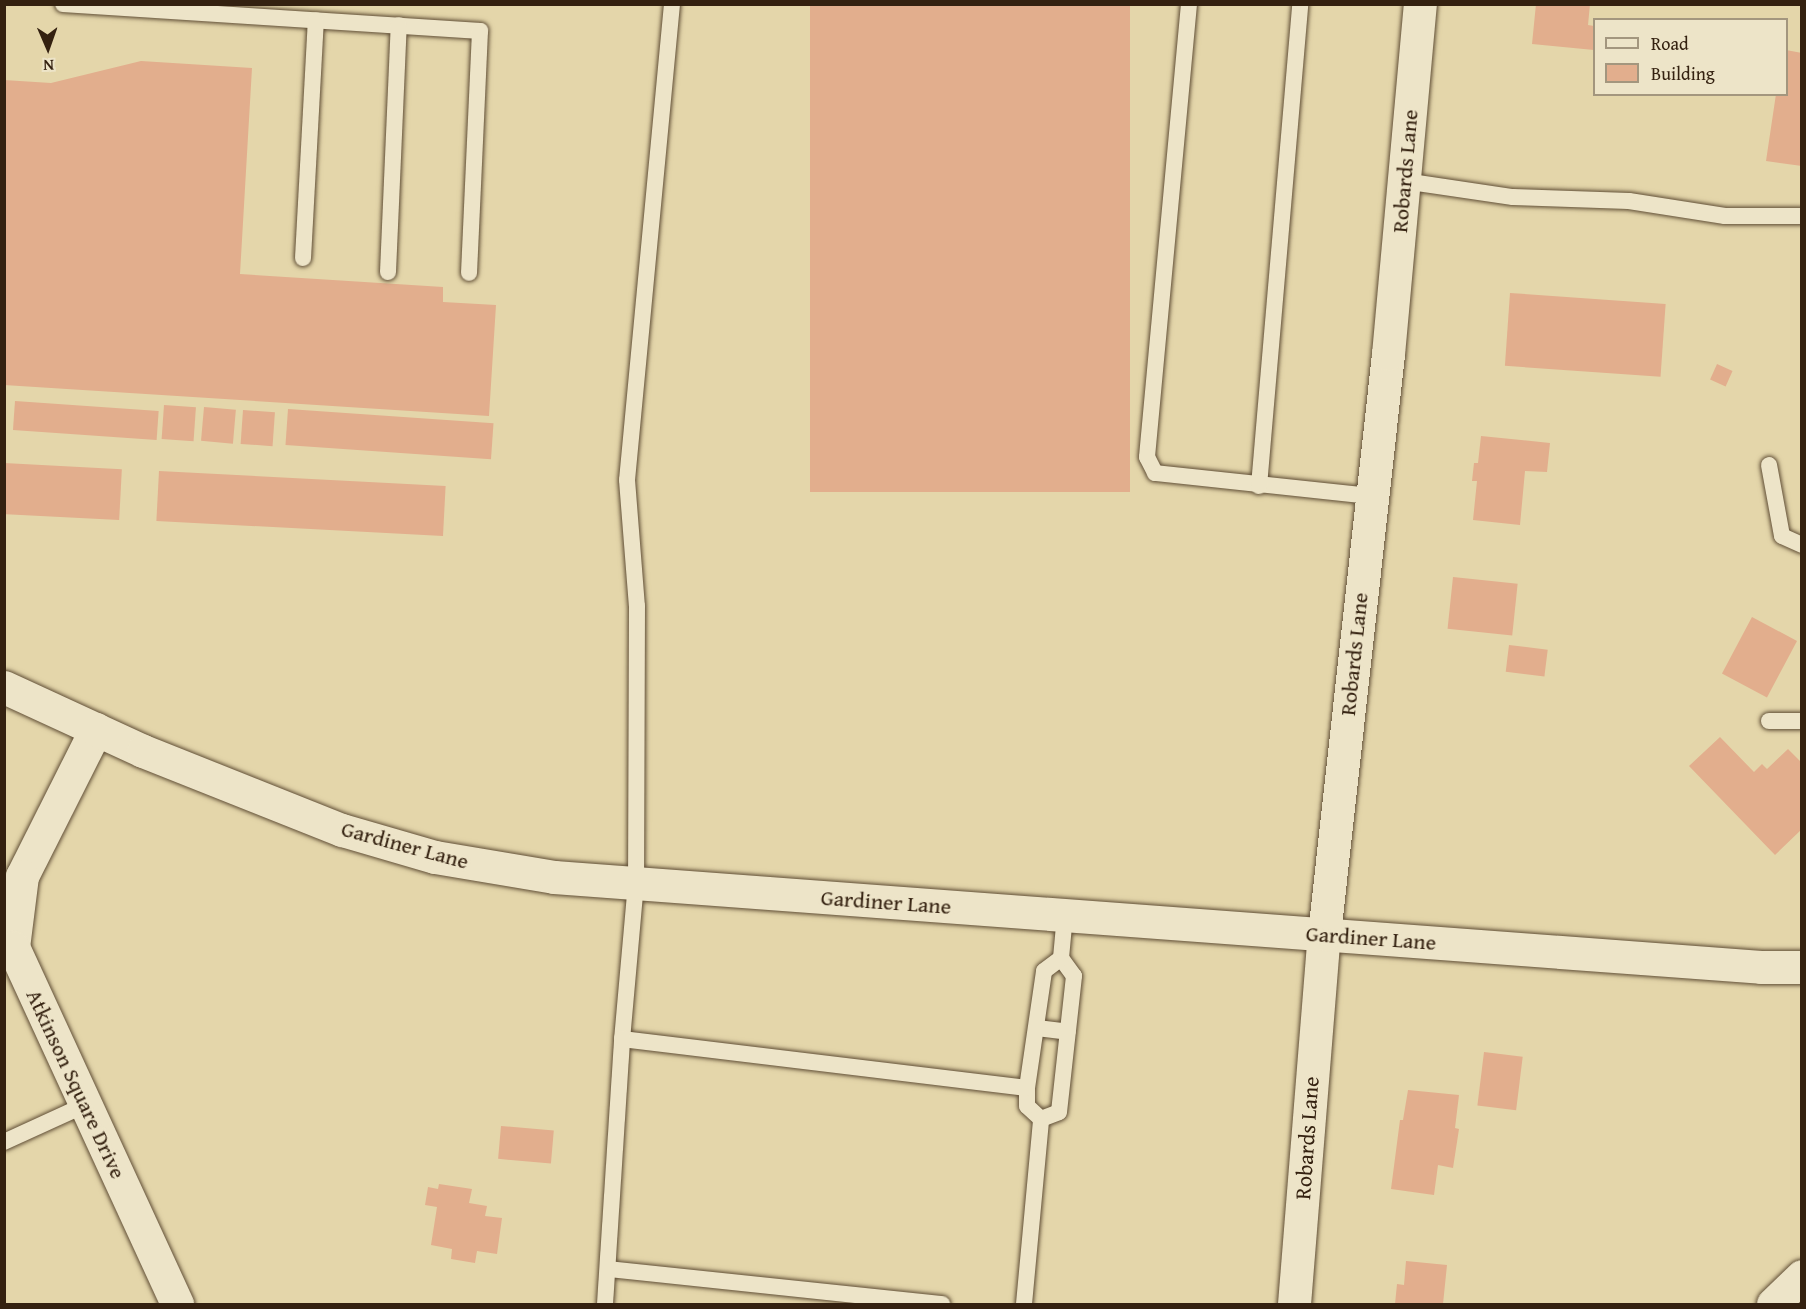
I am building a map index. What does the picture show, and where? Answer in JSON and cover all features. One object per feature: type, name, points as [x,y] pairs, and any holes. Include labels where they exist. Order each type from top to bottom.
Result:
[{"type":"street","name":"Robards Lane","points":[[1294,1305],[1323,934],[1372,496],[1420,4]]},
{"type":"street","name":"Gardiner Lane","points":[[4,687],[245,793],[342,830],[415,851],[554,877],[1761,967],[1802,967]]},
{"type":"street","name":"Atkinson Square Drive","points":[[96,729],[22,876],[14,947],[177,1305]]},
{"type":"street","points":[[1773,1305],[1800,1279]]},
{"type":"lane","points":[[63,4],[480,31],[469,273]]},
{"type":"lane","points":[[605,1305],[622,1039],[636,883],[637,606],[627,480],[672,4]]},
{"type":"lane","points":[[1189,4],[1147,457],[1155,473],[1259,486],[1372,496]]},
{"type":"lane","points":[[1259,486],[1300,4]]},
{"type":"lane","points":[[303,258],[316,20]]},
{"type":"lane","points":[[388,272],[399,26]]},
{"type":"lane","points":[[1404,181],[1513,196],[1629,201],[1725,216],[1802,216]]},
{"type":"lane","points":[[1769,465],[1782,536],[1802,546]]},
{"type":"lane","points":[[1768,721],[1802,721]]},
{"type":"lane","points":[[1041,1119],[1059,1112],[1074,976],[1061,958],[1065,915]]},
{"type":"lane","points":[[1041,1119],[1027,1106],[1027,1088],[1044,971],[1061,958]]},
{"type":"lane","points":[[1037,1028],[1068,1032]]},
{"type":"lane","points":[[622,1039],[1027,1088]]},
{"type":"lane","points":[[4,1142],[85,1105]]},
{"type":"lane","points":[[1024,1305],[1041,1119]]},
{"type":"lane","points":[[608,1269],[942,1305]]},
{"type":"building","points":[[810,4],[1130,4],[1130,492],[810,492]]},
{"type":"building","points":[[1536,4],[1590,4],[1588,25],[1593,26],[1593,50],[1532,44]]},
{"type":"building","points":[[1788,50],[1802,53],[1802,166],[1766,161],[1776,96],[1788,96]]},
{"type":"building","points":[[141,61],[252,68],[240,274],[443,287],[443,302],[496,305],[489,416],[4,385],[4,80],[51,83]]},
{"type":"building","points":[[1510,293],[1666,304],[1661,377],[1505,366]]},
{"type":"building","points":[[1717,364],[1733,371],[1726,386],[1710,380]]},
{"type":"building","points":[[15,401],[159,411],[157,440],[13,430]]},
{"type":"building","points":[[164,405],[196,407],[194,441],[162,439]]},
{"type":"building","points":[[204,407],[236,410],[233,444],[201,441]]},
{"type":"building","points":[[288,409],[493,423],[491,459],[285,445]]},
{"type":"building","points":[[243,410],[275,412],[273,446],[241,444]]},
{"type":"building","points":[[1481,436],[1550,443],[1547,472],[1525,471],[1520,525],[1473,520],[1477,481],[1472,481],[1474,463],[1478,463]]},
{"type":"building","points":[[4,463],[122,469],[119,520],[4,514]]},
{"type":"building","points":[[159,471],[446,486],[443,536],[156,521]]},
{"type":"building","points":[[1453,577],[1518,584],[1512,636],[1448,629]]},
{"type":"building","points":[[1752,617],[1797,641],[1767,697],[1722,674]]},
{"type":"building","points":[[1509,645],[1548,650],[1544,677],[1506,672]]},
{"type":"building","points":[[1720,737],[1754,772],[1762,764],[1767,769],[1788,749],[1802,763],[1802,829],[1775,855],[1689,766]]},
{"type":"building","points":[[1484,1052],[1523,1057],[1516,1110],[1477,1106]]},
{"type":"building","points":[[1408,1090],[1459,1095],[1455,1128],[1459,1129],[1453,1168],[1438,1165],[1434,1195],[1391,1189],[1400,1120],[1403,1120]]},
{"type":"building","points":[[501,1126],[554,1131],[551,1163],[498,1159]]},
{"type":"building","points":[[439,1184],[472,1189],[469,1203],[487,1206],[485,1216],[502,1218],[497,1254],[477,1251],[475,1263],[451,1259],[452,1249],[431,1245],[437,1207],[425,1205],[428,1187],[438,1189]]},
{"type":"building","points":[[1406,1261],[1447,1265],[1443,1304],[1395,1304],[1397,1284],[1404,1285]]}]
